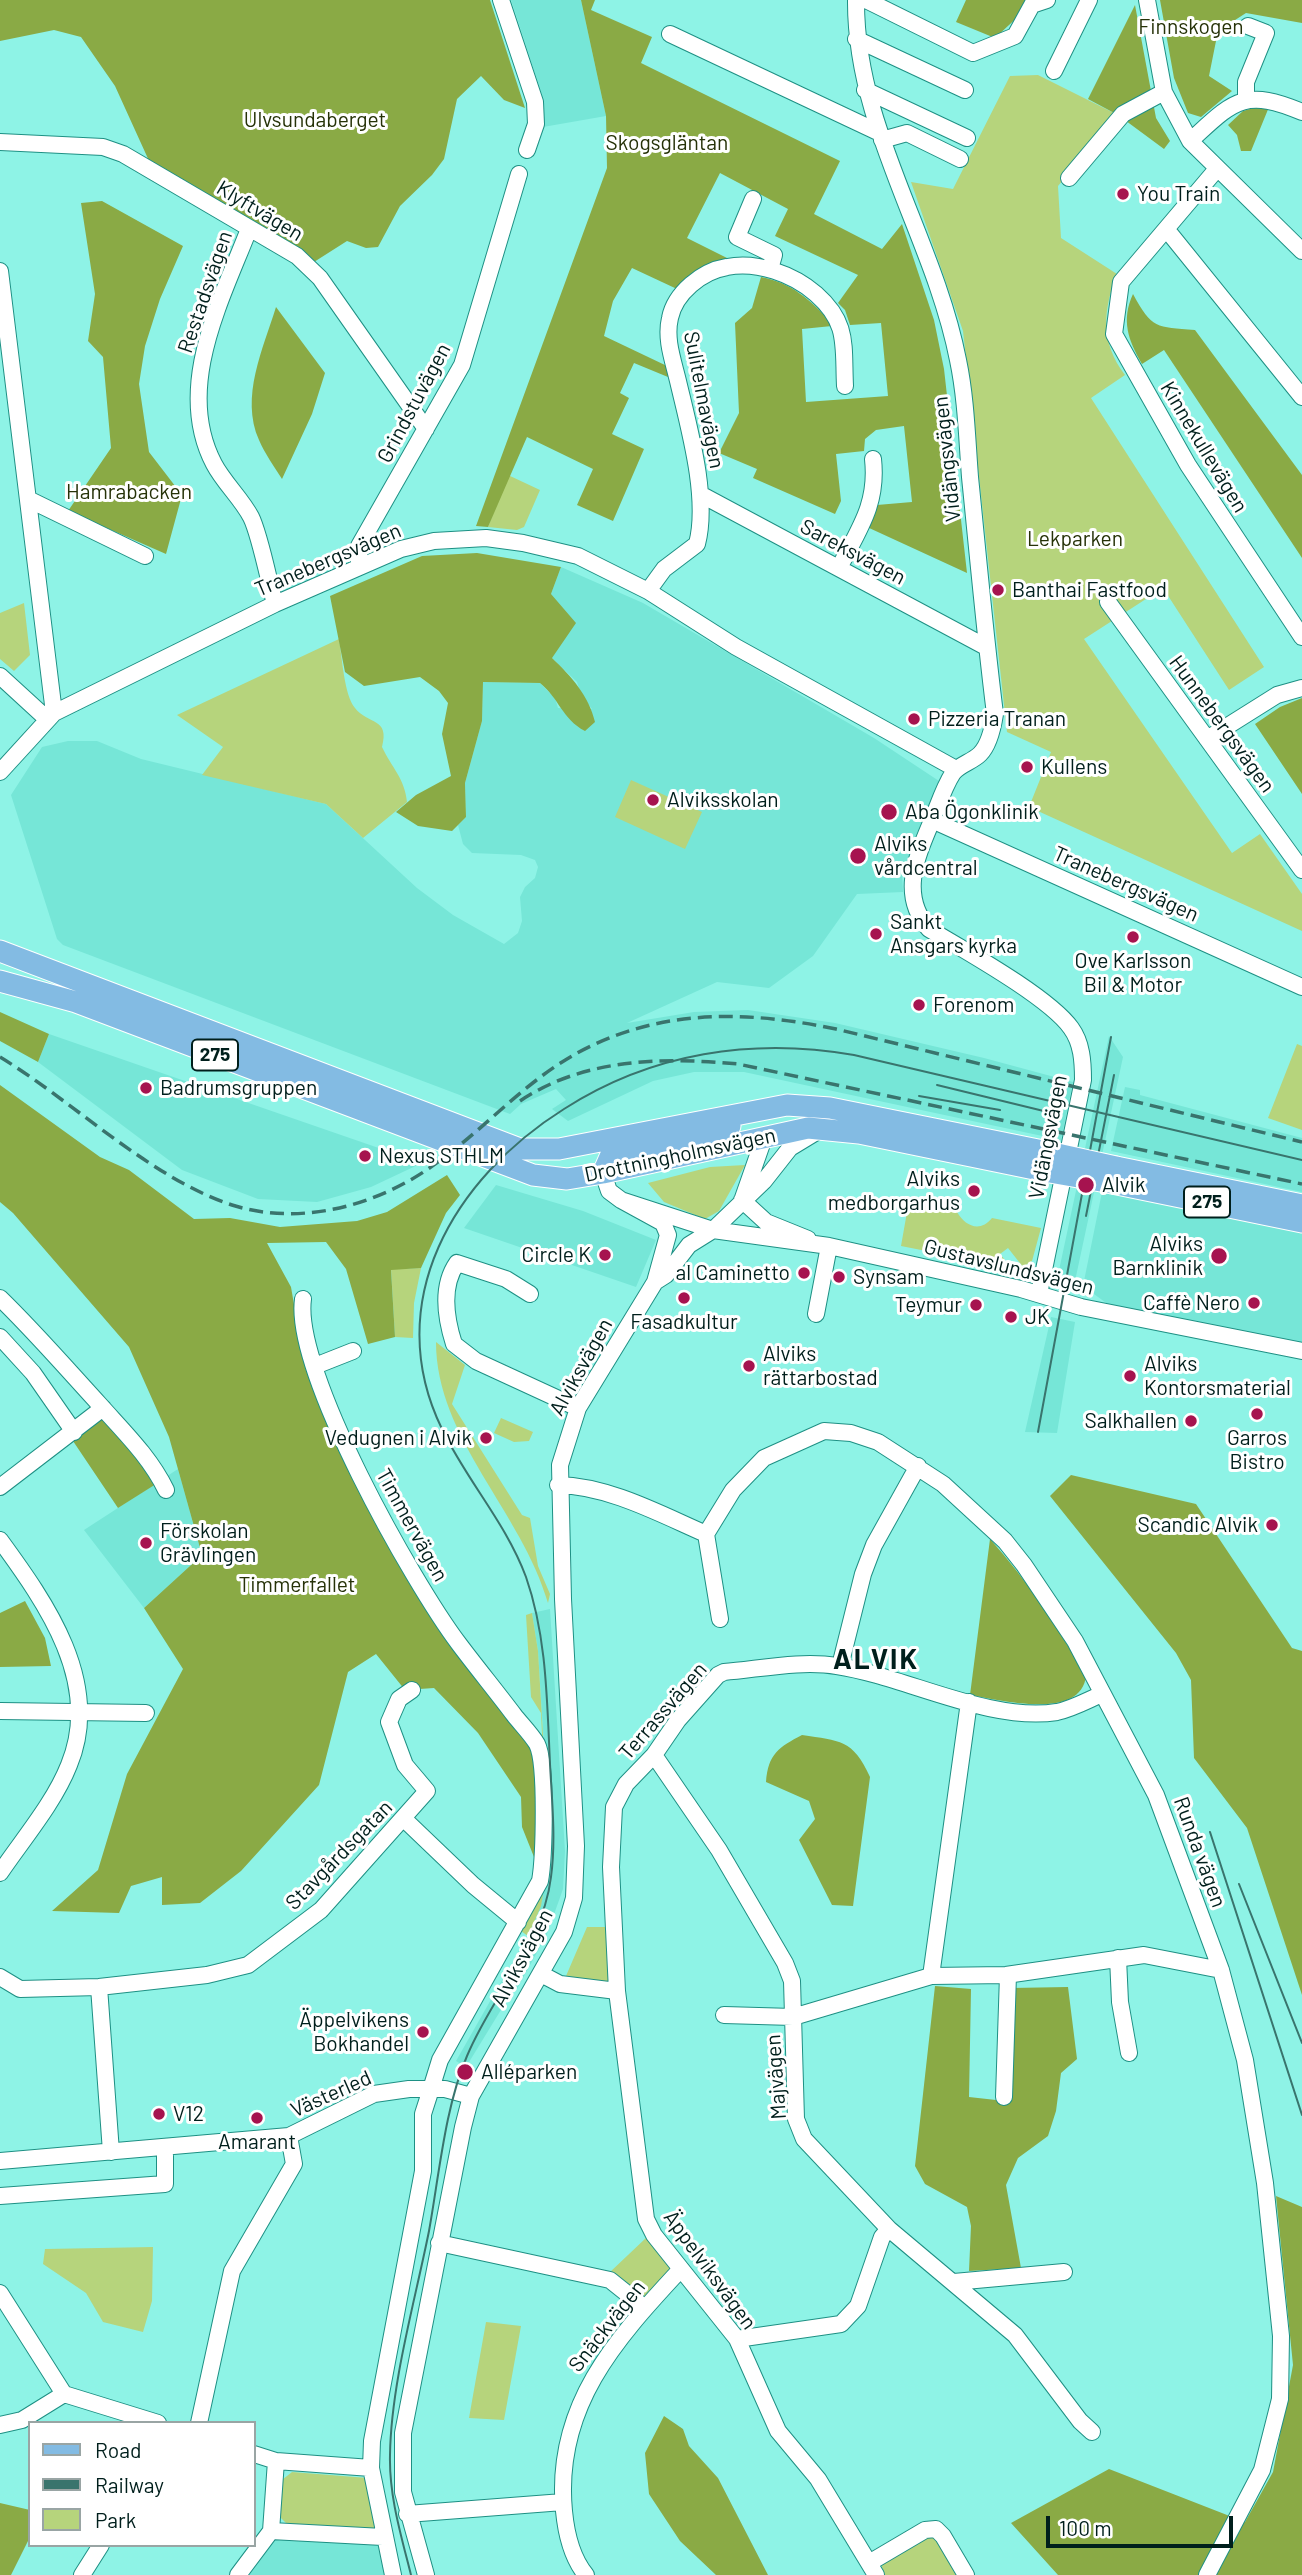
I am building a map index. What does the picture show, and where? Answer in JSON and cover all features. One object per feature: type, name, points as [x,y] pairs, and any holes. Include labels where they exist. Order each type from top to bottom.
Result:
[{"type":"main road","name":"Drottningholmsvägen","points":[[0,941],[77,980]]},
{"type":"main road","name":"Drottningholmsvägen","points":[[0,951],[520,1149],[559,1149],[787,1105],[830,1108],[1302,1222]]},
{"type":"main road","name":"Drottningholmsvägen","points":[[0,981],[76,1002],[533,1175],[567,1179],[794,1130],[822,1129],[1046,1161]]},
{"type":"main road","points":[[603,1173],[610,1157],[618,1152],[729,1127],[744,1113],[758,1125],[764,1138]]},
{"type":"main road","name":"Drottningholmsvägen","points":[[1114,1175],[1302,1205]]},
{"type":"street","points":[[501,0],[535,102],[536,124],[527,150]]},
{"type":"street","name":"Vidängsvägen","points":[[856,0],[856,39],[865,90],[880,136],[919,231],[959,362],[986,647],[995,714],[992,730],[980,754],[956,769],[932,820],[913,868],[912,880],[921,920],[929,929],[1050,1008],[1071,1028],[1081,1051],[1083,1080],[1039,1294]]},
{"type":"street","points":[[866,0],[973,52],[1015,36],[1032,5],[1047,0]]},
{"type":"street","points":[[1054,71],[1089,0]]},
{"type":"street","points":[[1147,0],[1164,92],[1189,141],[1302,251]]},
{"type":"street","points":[[1246,99],[1246,82],[1266,33],[1248,26]]},
{"type":"street","points":[[670,34],[880,136],[907,133],[960,159]]},
{"type":"street","points":[[856,39],[965,90]]},
{"type":"street","points":[[865,90],[967,138]]},
{"type":"street","points":[[1069,178],[1123,114],[1164,92]]},
{"type":"street","points":[[1189,141],[1218,115],[1246,99],[1256,98],[1302,112]]},
{"type":"street","name":"Klyftvägen","points":[[0,142],[103,147],[123,154],[297,256],[320,278],[426,429]]},
{"type":"street","name":"Kinnekullevägen","points":[[1216,170],[1121,282],[1114,334],[1188,465],[1302,637]]},
{"type":"street","name":"Grindstuvägen","points":[[359,566],[359,546],[462,365],[519,174]]},
{"type":"street","points":[[753,199],[737,237],[774,255],[770,269]]},
{"type":"street","name":"Restadsvägen","points":[[250,229],[200,365],[199,403],[203,435],[214,464],[251,518],[275,604]]},
{"type":"street","points":[[1167,230],[1302,397]]},
{"type":"street","name":"Sulitelmavägen","points":[[648,591],[663,569],[697,544],[702,517],[701,494],[668,337],[675,302],[688,288],[710,271],[732,265],[770,269],[812,290],[840,321],[845,386]]},
{"type":"street","points":[[0,271],[50,716]]},
{"type":"street","points":[[839,568],[873,502],[876,483],[873,459]]},
{"type":"street","name":"Sareksvägen","points":[[701,494],[986,647]]},
{"type":"street","points":[[27,499],[145,556]]},
{"type":"street","name":"Tranebergsvägen","points":[[0,772],[50,716],[275,604],[401,549],[434,541],[486,538],[523,542],[578,556],[648,591],[736,647],[956,769]]},
{"type":"street","name":"Hunnebergsvägen","points":[[1108,602],[1302,870]]},
{"type":"street","points":[[0,676],[50,716]]},
{"type":"street","points":[[1207,739],[1278,695],[1302,688]]},
{"type":"street","name":"Tranebergsvägen","points":[[932,820],[1302,987]]},
{"type":"street","name":"Alviksvägen","points":[[655,1282],[666,1275],[689,1245],[713,1230],[764,1181],[790,1148],[822,1129]]},
{"type":"street","points":[[742,1200],[764,1138]]},
{"type":"street","points":[[603,1173],[609,1191],[621,1200]]},
{"type":"street","name":"Gustavslundsvägen","points":[[621,1200],[713,1230],[798,1244],[825,1245]]},
{"type":"street","name":"Alviksvägen","points":[[426,2575],[407,2514],[402,2471],[403,2433],[439,2243],[471,2096],[564,1932],[576,1879],[558,1485],[564,1446],[578,1408],[655,1282],[667,1244],[666,1228],[621,1200]]},
{"type":"street","name":"Gustavslundsvägen","points":[[742,1200],[766,1222],[825,1245],[1039,1294],[1081,1307],[1302,1351]]},
{"type":"street","points":[[816,1314],[825,1245]]},
{"type":"street","points":[[530,1294],[506,1279],[457,1263],[452,1270],[446,1305],[454,1344],[476,1361],[578,1408]]},
{"type":"street","points":[[0,1298],[103,1408],[157,1472],[166,1490]]},
{"type":"street","name":"Timmervägen","points":[[303,1299],[300,1316],[315,1366],[369,1494],[411,1569],[452,1634],[538,1746]]},
{"type":"street","points":[[0,1337],[33,1373],[74,1432]]},
{"type":"street","points":[[315,1366],[353,1352]]},
{"type":"street","points":[[0,1487],[103,1408]]},
{"type":"street","name":"Runda vägen","points":[[706,1534],[733,1490],[764,1458],[824,1431],[851,1433],[878,1442],[943,1483],[1005,1541],[1054,1607],[1156,1794],[1221,1970],[1245,2060],[1265,2183],[1281,2336],[1280,2399],[1262,2470],[1207,2575]]},
{"type":"street","points":[[840,1666],[863,1573],[874,1545],[918,1466]]},
{"type":"street","points":[[558,1485],[594,1490],[706,1534],[720,1619]]},
{"type":"street","points":[[0,1540],[41,1597],[62,1638],[74,1674],[78,1711],[78,1740],[69,1767],[0,1873]]},
{"type":"street","name":"Terrassvägen","points":[[617,1991],[611,1867],[614,1807],[626,1784],[654,1755],[678,1720],[724,1672],[824,1664],[840,1666],[970,1702],[1036,1713],[1059,1712],[1102,1694]]},
{"type":"street","name":"Stavgårdsgatan","points":[[0,1978],[20,1989],[99,1987],[207,1975],[248,1965],[321,1910],[427,1791],[405,1765],[389,1722],[391,1711],[400,1699],[412,1690]]},
{"type":"street","points":[[932,1976],[970,1702]]},
{"type":"street","points":[[0,1711],[146,1713]]},
{"type":"street","name":"Alviksvägen","points":[[393,2575],[383,2537],[371,2468],[381,2390],[423,2171],[423,2114],[440,2060],[540,1881],[544,1858],[538,1746]]},
{"type":"street","name":"Majvägen","points":[[654,1755],[719,1850],[785,1963],[792,1981],[796,2119],[804,2139],[889,2229],[1015,2335],[1080,2421],[1092,2432]]},
{"type":"street","points":[[404,1819],[472,1885],[518,1922]]},
{"type":"street","points":[[724,2015],[793,2017],[932,1976],[1008,1975],[1144,1955],[1221,1970]]},
{"type":"street","points":[[1118,1958],[1120,2002],[1129,2053]]},
{"type":"street","points":[[541,1974],[560,1984],[617,1991]]},
{"type":"street","points":[[1004,2096],[1008,1975]]},
{"type":"street","points":[[99,1987],[111,2152]]},
{"type":"street","name":"Äppelviksvägen","points":[[617,1991],[646,2219],[654,2235],[680,2270],[737,2339],[778,2431],[818,2479],[873,2569]]},
{"type":"street","name":"Västerled","points":[[0,2161],[289,2136],[374,2094],[431,2089],[453,2090],[471,2096]]},
{"type":"street","points":[[199,2421],[232,2271],[294,2164],[289,2136]]},
{"type":"street","points":[[0,2196],[165,2184],[165,2147]]},
{"type":"street","points":[[737,2339],[841,2324],[858,2305],[882,2237],[889,2229]]},
{"type":"street","points":[[439,2243],[610,2280],[645,2308]]},
{"type":"street","name":"Snäckvägen","points":[[586,2575],[578,2566],[566,2525],[563,2502],[564,2454],[584,2391],[645,2308],[680,2270]]},
{"type":"street","points":[[954,2282],[1065,2272]]},
{"type":"street","points":[[0,2293],[64,2394],[115,2416],[146,2421]]},
{"type":"street","points":[[0,2425],[22,2420],[64,2394]]},
{"type":"street","points":[[256,2455],[276,2461],[371,2468]]},
{"type":"street","points":[[238,2575],[271,2531],[276,2461]]},
{"type":"street","points":[[407,2514],[563,2502]]},
{"type":"street","points":[[873,2569],[925,2530],[936,2529],[966,2575]]},
{"type":"street","points":[[271,2531],[383,2537]]},
{"type":"street","points":[[90,2572],[100,2547]]},
{"type":"shaded area","points":[[511,0],[581,0],[606,116],[543,127],[542,95]]},
{"type":"shaded area","points":[[561,567],[643,603],[874,738],[939,781],[902,873],[903,892],[857,894],[813,956],[769,988],[717,982],[627,1023],[694,1012],[748,1010],[835,1023],[984,1058],[1073,1082],[1061,1140],[744,1072],[694,1072],[653,1081],[568,1121],[552,1109],[566,1100],[556,1089],[521,1104],[510,1114],[63,945],[57,939],[11,795],[42,747],[68,741],[97,741],[141,759],[326,804],[417,888],[453,915],[504,944],[518,933],[522,921],[520,897],[525,887],[535,878],[538,867],[535,860],[521,855],[472,853],[463,844],[458,825],[466,817],[465,783],[482,721],[483,682],[540,683],[555,698],[558,708],[592,709],[581,695],[577,682],[552,658],[551,594]]},
{"type":"shaded area","points":[[49,1034],[422,1163],[371,1187],[317,1202],[258,1199],[182,1170],[38,1062]]},
{"type":"shaded area","points":[[1109,1036],[1123,1057],[1075,1281],[1058,1275]]},
{"type":"shaded area","points":[[1125,1087],[1140,1090],[1140,1095],[1302,1138],[1302,1192],[1111,1151]]},
{"type":"shaded area","points":[[496,1185],[583,1211],[656,1240],[636,1287],[464,1228]]},
{"type":"shaded area","points":[[1102,1192],[1302,1232],[1302,1344],[1109,1305],[1083,1286]]},
{"type":"shaded area","points":[[1051,1317],[1075,1322],[1057,1433],[1025,1432]]},
{"type":"shaded area","name":"Förskolan Grävlingen","points":[[178,1469],[202,1555],[144,1608],[84,1530]]},
{"type":"shaded area","points":[[550,1609],[565,1851],[563,1889],[547,1934],[517,1989],[515,1987],[466,2067],[456,2061],[534,1924],[548,1810],[538,1651],[532,1613]]},
{"type":"shaded area","points":[[276,2539],[381,2544],[388,2575],[249,2575]]},
{"type":"green space","name":"Ulvsundaberget","points":[[0,0],[490,0],[525,108],[504,100],[481,76],[457,99],[444,159],[432,175],[400,206],[378,247],[366,248],[347,241],[314,262],[150,163],[115,86],[81,37],[54,30],[0,41]]},
{"type":"green space","name":"Skogsgläntan","points":[[581,0],[595,0],[591,10],[652,37],[641,63],[840,161],[814,214],[882,249],[902,224],[934,320],[944,369],[967,573],[867,527],[877,505],[912,502],[904,426],[876,430],[865,439],[864,451],[836,454],[841,501],[835,514],[753,478],[757,469],[719,453],[739,413],[735,323],[752,308],[761,277],[782,283],[799,293],[831,322],[832,326],[802,329],[806,402],[888,396],[881,323],[850,325],[845,310],[838,303],[858,275],[775,236],[788,209],[720,173],[687,238],[729,259],[677,289],[632,268],[613,301],[604,336],[667,366],[668,377],[634,363],[620,393],[629,398],[612,434],[644,449],[613,521],[577,505],[593,469],[527,437],[488,527],[476,526],[607,168],[606,116]]},
{"type":"green space","points":[[966,0],[1036,0],[995,38],[956,22]]},
{"type":"green space","name":"Finnskogen","points":[[1160,0],[1302,0],[1302,23],[1246,13],[1218,31],[1209,76],[1232,91],[1201,117],[1188,113],[1174,78]]},
{"type":"green space","points":[[1135,5],[1156,118],[1170,141],[1164,149],[1118,115],[1088,99]]},
{"type":"green space","name":"Lekparken","points":[[1038,75],[1118,115],[1058,186],[1061,238],[1117,274],[1109,300],[1106,326],[1111,350],[1125,375],[1091,398],[1264,667],[1229,690],[1163,588],[1084,639],[1232,853],[1260,834],[1302,894],[1302,931],[1029,807],[1051,752],[1007,732],[963,331],[911,182],[953,189],[1010,76]]},
{"type":"green space","points":[[1269,107],[1251,151],[1241,151],[1237,135],[1228,125],[1243,111]]},
{"type":"green space","name":"Hamrabacken","points":[[102,201],[183,246],[160,299],[145,346],[139,384],[149,452],[182,495],[166,554],[68,511],[111,448],[103,357],[88,341],[95,294],[81,203]]},
{"type":"green space","points":[[1133,294],[1145,314],[1156,324],[1195,330],[1302,475],[1302,558],[1164,350],[1142,364],[1128,330],[1127,313]]},
{"type":"green space","points":[[276,307],[325,373],[312,414],[282,479],[259,440],[252,407],[260,356]]},
{"type":"green space","points":[[508,475],[540,490],[524,527],[517,530],[488,527]]},
{"type":"green space","points":[[477,553],[561,567],[551,594],[576,623],[552,658],[578,687],[595,722],[585,731],[577,726],[540,683],[483,682],[482,721],[465,783],[466,817],[452,831],[418,826],[396,812],[416,795],[451,776],[442,734],[448,703],[439,691],[420,677],[364,686],[345,672],[330,596],[422,556]]},
{"type":"green space","points":[[24,603],[30,655],[14,671],[0,659],[0,613]]},
{"type":"green space","points":[[339,639],[351,702],[360,713],[383,731],[382,747],[401,780],[407,802],[363,838],[326,804],[202,775],[223,747],[177,715]]},
{"type":"green space","points":[[1302,698],[1302,794],[1255,724],[1280,707]]},
{"type":"green space","points":[[631,780],[702,812],[685,849],[615,817]]},
{"type":"green space","points":[[0,1012],[49,1034],[38,1062],[0,1041]]},
{"type":"green space","points":[[1297,1044],[1302,1046],[1302,1130],[1268,1118]]},
{"type":"green space","name":"Timmerfallet","points":[[0,1085],[100,1157],[129,1170],[194,1219],[230,1218],[280,1227],[357,1221],[387,1212],[447,1175],[460,1195],[446,1213],[421,1268],[391,1270],[395,1337],[368,1344],[346,1269],[326,1242],[267,1243],[291,1287],[296,1316],[396,1555],[438,1629],[534,1753],[538,1867],[522,1827],[521,1797],[478,1733],[434,1688],[405,1690],[376,1654],[348,1672],[319,1785],[241,1871],[200,1903],[162,1905],[162,1877],[131,1886],[119,1913],[52,1911],[98,1870],[127,1774],[183,1669],[144,1608],[202,1555],[169,1437],[129,1347],[13,1213],[0,1202]]},
{"type":"green space","points":[[745,1165],[719,1211],[705,1219],[664,1202],[648,1183],[710,1167]]},
{"type":"green space","points":[[899,1201],[957,1212],[964,1221],[973,1226],[983,1225],[992,1218],[1041,1228],[1032,1261],[1023,1267],[1008,1248],[1000,1254],[1005,1260],[997,1265],[901,1246],[907,1212],[898,1210]]},
{"type":"green space","points":[[421,1268],[414,1303],[413,1338],[395,1337],[391,1269]]},
{"type":"green space","points":[[436,1342],[465,1365],[452,1404],[522,1515],[530,1518],[538,1566],[550,1594],[548,1603],[520,1537],[482,1474],[450,1410],[440,1377]]},
{"type":"green space","points":[[102,1416],[153,1475],[156,1484],[118,1508],[73,1441]]},
{"type":"green space","points":[[501,1418],[533,1432],[529,1441],[514,1442],[494,1433]]},
{"type":"green space","points":[[1071,1475],[1196,1504],[1292,1648],[1302,1651],[1302,1995],[1247,1828],[1194,1758],[1191,1680],[1176,1653],[1050,1496]]},
{"type":"green space","points":[[990,1539],[1041,1605],[1086,1676],[1081,1690],[1070,1699],[1037,1704],[970,1695]]},
{"type":"green space","points":[[25,1601],[45,1638],[51,1666],[0,1667],[0,1613]]},
{"type":"green space","points":[[532,1613],[538,1651],[550,1852],[541,1906],[528,1936],[521,1931],[539,1878],[545,1824],[541,1713],[531,1697],[526,1615]]},
{"type":"green space","points":[[802,1735],[844,1744],[858,1755],[870,1777],[853,1906],[832,1905],[799,1840],[815,1819],[809,1801],[766,1782],[769,1765],[776,1752]]},
{"type":"green space","points":[[587,1927],[608,1927],[610,1983],[566,1976]]},
{"type":"green space","points":[[935,1986],[971,1989],[969,2097],[1005,2101],[1011,1988],[1068,1987],[1077,2059],[1061,2073],[1056,2111],[1048,2136],[1018,2158],[1006,2185],[1021,2268],[969,2271],[971,2226],[967,2207],[925,2184],[915,2166]]},
{"type":"green space","points":[[1276,2196],[1302,2207],[1302,2575],[1058,2575],[1011,2523],[1109,2469],[1245,2522],[1273,2472],[1293,2365]]},
{"type":"green space","points":[[647,2237],[668,2262],[671,2274],[651,2295],[641,2297],[609,2273]]},
{"type":"green space","points":[[153,2247],[152,2301],[143,2332],[103,2322],[86,2293],[43,2264],[45,2249]]},
{"type":"green space","points":[[486,2322],[521,2326],[504,2420],[469,2418]]},
{"type":"green space","points":[[664,2416],[683,2429],[689,2446],[718,2478],[768,2575],[716,2575],[680,2541],[649,2494],[645,2453]]},
{"type":"green space","points":[[292,2472],[368,2478],[378,2532],[290,2527],[280,2517],[282,2480]]},
{"type":"green space","points":[[0,2503],[28,2510],[28,2541],[11,2575],[0,2575]]},
{"type":"green space","points":[[920,2535],[937,2535],[960,2575],[884,2575],[881,2563]]},
{"type":"tram line","points":[[1038,1432],[1111,1037]]},
{"type":"tram line","points":[[411,2575],[391,2485],[391,2428],[399,2371],[429,2231],[448,2119],[459,2076],[477,2034],[538,1925],[551,1877],[553,1849],[547,1693],[533,1600],[518,1557],[452,1448],[425,1382],[419,1335],[424,1290],[438,1247],[461,1207],[490,1170],[525,1137],[564,1109],[597,1090],[632,1074],[667,1063],[741,1049],[816,1050],[854,1055],[1302,1160]]},
{"type":"tram line","points":[[1086,1216],[1114,1075]]},
{"type":"tram line","points":[[937,1085],[1056,1114]]},
{"type":"tram line","points":[[919,1096],[1000,1110]]},
{"type":"tram line","points":[[1210,1832],[1302,2115]]},
{"type":"tram line","points":[[1239,1884],[1302,2043]]},
{"type":"railway","points":[[0,1057],[172,1177],[232,1205],[283,1214],[334,1209],[383,1194],[449,1154],[528,1087],[570,1057],[623,1033],[683,1019],[774,1019],[836,1029],[1302,1142]]},
{"type":"railway","points":[[520,1101],[571,1076],[625,1064],[653,1061],[738,1064],[1302,1184]]},
{"type":"place","name":"You Train","points":[[1123,194]]},
{"type":"place","name":"Banthai Fastfood","points":[[998,590]]},
{"type":"place","name":"Pizzeria Tranan","points":[[914,719]]},
{"type":"place","name":"Kullens","points":[[1027,767]]},
{"type":"place","name":"Alviksskolan","points":[[653,800]]},
{"type":"place","name":"Aba Ögonklinik","points":[[889,812]]},
{"type":"place","name":"Alviks vårdcentral","points":[[858,856]]},
{"type":"place","name":"Sankt Ansgars kyrka","points":[[876,934]]},
{"type":"place","name":"Ove Karlsson Bil & Motor","points":[[1133,937]]},
{"type":"place","name":"Forenom","points":[[919,1005]]},
{"type":"place","name":"Badrumsgruppen","points":[[146,1088]]},
{"type":"place","name":"Nexus STHLM","points":[[365,1156]]},
{"type":"place","name":"Alvik","points":[[1086,1185]]},
{"type":"place","name":"Alviks medborgarhus","points":[[974,1191]]},
{"type":"place","name":"Circle K","points":[[605,1255]]},
{"type":"place","name":"Alviks Barnklinik","points":[[1219,1256]]},
{"type":"place","name":"al Caminetto","points":[[804,1273]]},
{"type":"place","name":"Synsam","points":[[839,1277]]},
{"type":"place","name":"Fasadkultur","points":[[684,1298]]},
{"type":"place","name":"Caffè Nero","points":[[1254,1303]]},
{"type":"place","name":"Teymur","points":[[976,1305]]},
{"type":"place","name":"JK","points":[[1011,1317]]},
{"type":"place","name":"Alviks rättarbostad","points":[[749,1366]]},
{"type":"place","name":"Alviks Kontorsmaterial","points":[[1130,1376]]},
{"type":"place","name":"Garros Bistro","points":[[1257,1414]]},
{"type":"place","name":"Salkhallen","points":[[1191,1421]]},
{"type":"place","name":"Vedugnen i Alvik","points":[[486,1438]]},
{"type":"place","name":"Scandic Alvik","points":[[1272,1525]]},
{"type":"place","name":"Förskolan Grävlingen","points":[[146,1543]]},
{"type":"place","name":"Äppelvikens Bokhandel","points":[[423,2032]]},
{"type":"place","name":"Alléparken","points":[[465,2072]]},
{"type":"place","name":"V12","points":[[159,2114]]},
{"type":"place","name":"Amarant","points":[[257,2118]]},
{"type":"district","name":"ALVIK","points":[[876,1660]]}]
